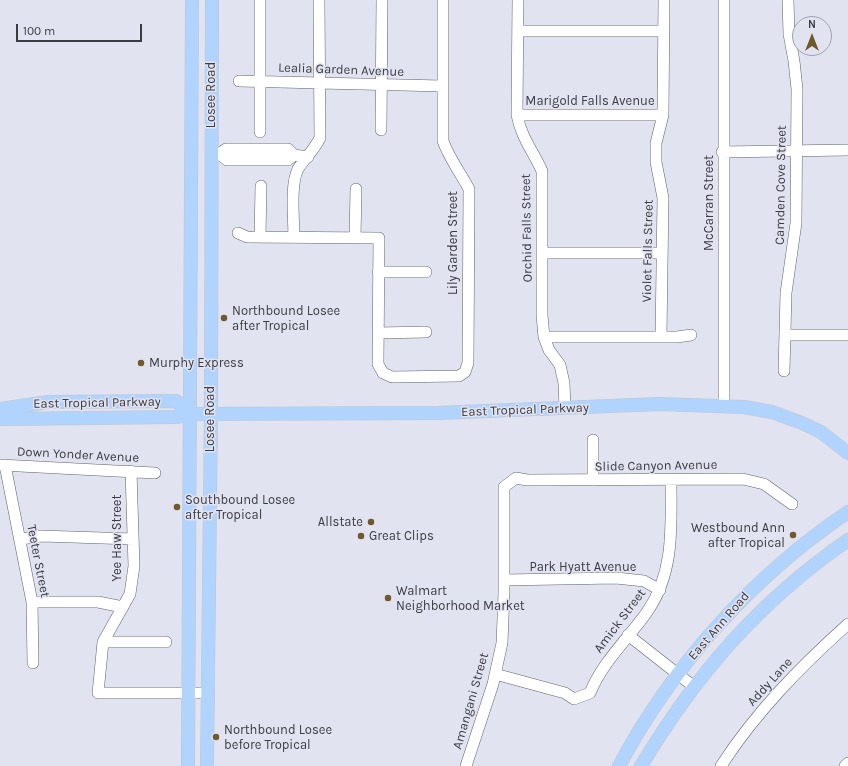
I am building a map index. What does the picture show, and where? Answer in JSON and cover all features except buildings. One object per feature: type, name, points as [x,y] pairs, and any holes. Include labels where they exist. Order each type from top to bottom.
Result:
[{"type":"main road","name":"Losee Road","points":[[188,766],[192,0]]},
{"type":"main road","name":"Losee Road","points":[[207,766],[215,154],[212,0]]},
{"type":"main road","name":"East Tropical Parkway","points":[[0,408],[48,402],[176,401],[190,414]]},
{"type":"main road","name":"East Tropical Parkway","points":[[0,419],[177,417],[190,414],[415,413],[659,404],[724,406],[757,408],[788,417],[821,432],[848,453]]},
{"type":"main road","name":"East Ann Road","points":[[618,766],[648,717],[678,674],[719,625],[761,580],[805,542],[848,512]]},
{"type":"main road","name":"East Ann Road","points":[[641,766],[664,728],[693,686],[719,654],[757,615],[808,570],[848,540]]},
{"type":"street","points":[[260,0],[260,132]]},
{"type":"street","points":[[294,238],[294,186],[298,170],[320,138],[319,0]]},
{"type":"street","points":[[381,130],[382,0]]},
{"type":"street","name":"Lily Garden Street","points":[[378,333],[378,364],[383,373],[392,377],[459,376],[465,372],[468,363],[469,189],[460,171],[448,156],[443,141],[443,0]]},
{"type":"street","name":"Orchid Falls Street","points":[[518,0],[517,114],[519,128],[524,140],[534,154],[542,171],[542,315],[544,337],[549,350],[560,365],[564,383],[565,408]]},
{"type":"street","name":"Violet Falls Street","points":[[661,336],[661,253],[663,198],[656,162],[656,143],[663,115],[664,0]]},
{"type":"street","name":"McCarran Street","points":[[724,0],[722,152],[724,406]]},
{"type":"street","name":"Camden Cove Street","points":[[784,371],[786,293],[795,235],[796,151],[796,89],[794,61],[789,34],[788,0]]},
{"type":"street","points":[[518,31],[664,31]]},
{"type":"street","name":"Lealia Garden Avenue","points":[[240,81],[442,86]]},
{"type":"street","name":"Marigold Falls Avenue","points":[[517,114],[663,115]]},
{"type":"street","points":[[215,154],[226,150],[288,149],[294,155],[308,157]]},
{"type":"street","points":[[722,152],[848,150]]},
{"type":"street","points":[[260,186],[260,237]]},
{"type":"street","points":[[355,238],[356,189]]},
{"type":"street","points":[[238,233],[247,237],[379,238],[378,333],[426,332]]},
{"type":"street","points":[[543,253],[661,253]]},
{"type":"street","points":[[378,272],[426,272]]},
{"type":"street","points":[[544,337],[691,335]]},
{"type":"street","points":[[785,335],[848,335]]},
{"type":"street","points":[[593,440],[593,480]]},
{"type":"street","name":"Down Yonder Avenue","points":[[2,465],[155,473]]},
{"type":"street","name":"Teeter Street","points":[[2,465],[20,539],[32,602],[33,663]]},
{"type":"street","name":"Yee Haw Street","points":[[131,471],[134,566],[130,594],[103,642],[98,693],[188,693]]},
{"type":"street","name":"Slide Canyon Avenue","points":[[513,480],[743,479],[755,481],[772,489],[792,504]]},
{"type":"street","name":"Amangani Street","points":[[466,766],[495,674],[504,623],[504,504],[502,495],[504,487],[513,480]]},
{"type":"street","name":"Amick Street","points":[[495,674],[565,694],[574,699],[590,694],[602,669],[647,612],[660,590],[670,552],[671,480]]},
{"type":"street","points":[[20,539],[41,536],[133,539]]},
{"type":"street","name":"Park Hyatt Avenue","points":[[504,580],[616,578],[644,581],[660,590]]},
{"type":"street","points":[[32,602],[98,602],[123,607]]},
{"type":"street","name":"Addy Lane","points":[[721,766],[775,695],[801,668],[848,624]]},
{"type":"street","points":[[628,635],[693,686]]},
{"type":"street","points":[[103,642],[166,642]]},
{"type":"street","points":[[188,693],[208,693]]},
{"type":"place","name":"Northbound Losee after Tropical","points":[[224,318]]},
{"type":"place","name":"Murphy Express","points":[[141,363]]},
{"type":"place","name":"Southbound Losee after Tropical","points":[[177,507]]},
{"type":"place","name":"Allstate","points":[[371,522]]},
{"type":"place","name":"Westbound Ann after Tropical","points":[[793,535]]},
{"type":"place","name":"Great Clips","points":[[361,536]]},
{"type":"place","name":"Walmart Neighborhood Market","points":[[388,598]]},
{"type":"place","name":"Northbound Losee before Tropical","points":[[216,737]]}]
